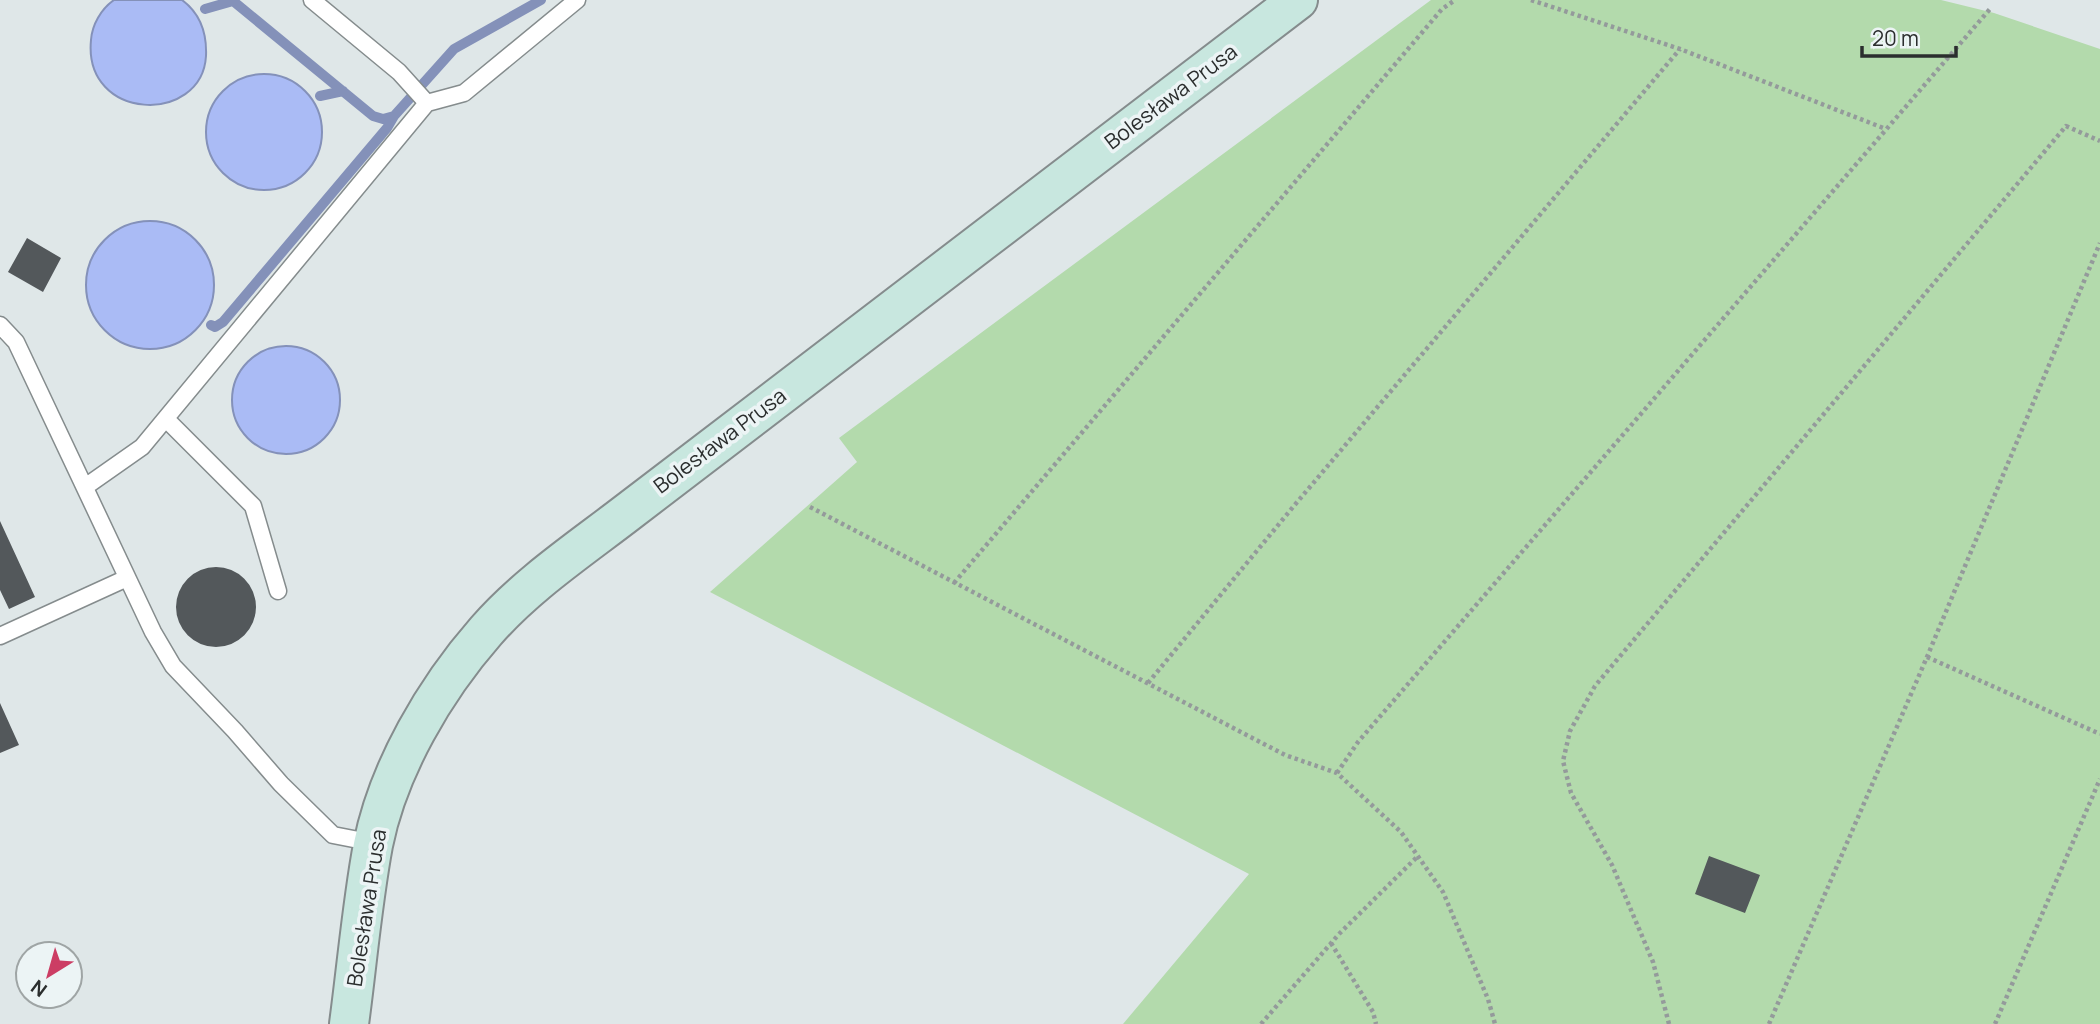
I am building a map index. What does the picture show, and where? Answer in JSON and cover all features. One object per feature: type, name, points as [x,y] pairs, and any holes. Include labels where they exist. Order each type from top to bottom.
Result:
[{"type":"street","name":"Bolesława Prusa","points":[[349,1024],[374,843],[394,777],[423,716],[486,630],[539,581],[1298,0]]},
{"type":"lane","points":[[312,0],[399,72],[427,103]]},
{"type":"lane","points":[[85,487],[142,447],[427,103],[464,93],[577,0]]},
{"type":"lane","points":[[0,325],[16,342],[153,632],[173,666],[281,784],[333,835],[374,843]]},
{"type":"lane","points":[[166,419],[253,506],[278,591]]},
{"type":"lane","points":[[0,636],[127,578]]},
{"type":"path","points":[[954,583],[1357,106],[1442,9],[1455,0]]},
{"type":"path","points":[[1531,0],[1680,48],[1886,129]]},
{"type":"path","points":[[1337,773],[1358,743],[1516,557],[1990,9]]},
{"type":"path","points":[[1148,683],[1680,48]]},
{"type":"path","points":[[1669,1024],[1653,962],[1612,865],[1571,793],[1563,761],[1570,731],[1594,686],[2066,126],[2100,142]]},
{"type":"path","points":[[1769,1024],[1927,657],[2100,243]]},
{"type":"path","points":[[810,508],[1285,755],[1337,773],[1401,832],[1443,892],[1488,999],[1495,1024]]},
{"type":"path","points":[[1927,657],[2100,734]]},
{"type":"path","points":[[1995,1024],[2100,779]]},
{"type":"path","points":[[1261,1024],[1331,943],[1418,856]]},
{"type":"path","points":[[1331,943],[1373,1012],[1376,1024]]},
{"type":"green space","points":[[1431,0],[1941,0],[1994,13],[2100,49],[2100,1024],[1123,1024],[1249,874],[710,592],[857,462],[839,438]]},
{"type":"water","points":[[114,0],[182,0],[194,11],[204,32],[206,56],[200,78],[185,94],[166,103],[144,105],[123,99],[105,87],[93,67],[91,40],[98,18]]},
{"type":"water","points":[[264,74],[286,78],[305,91],[318,110],[322,132],[318,154],[305,173],[286,186],[264,190],[242,186],[223,173],[210,154],[206,132],[210,110],[223,91],[242,78]]},
{"type":"water","points":[[150,221],[175,225],[196,239],[210,260],[214,285],[210,310],[196,331],[175,345],[150,349],[125,345],[104,331],[90,310],[86,285],[90,260],[104,239],[125,225]]},
{"type":"water","points":[[286,346],[307,350],[324,362],[336,379],[340,400],[336,421],[324,438],[307,450],[286,454],[265,450],[248,438],[236,421],[232,400],[236,379],[248,362],[265,350]]},
{"type":"building","points":[[27,238],[61,258],[43,292],[8,272]]},
{"type":"building","points":[[0,521],[35,597],[9,609],[0,590]]},
{"type":"building","points":[[216,567],[231,570],[244,579],[253,592],[256,607],[253,622],[244,635],[231,644],[216,647],[201,644],[188,635],[179,622],[176,607],[179,592],[188,579],[201,570]]},
{"type":"building","points":[[0,703],[19,745],[0,753]]},
{"type":"building","points":[[1709,856],[1760,875],[1745,913],[1695,894]]},
{"type":"waterway","points":[[211,325],[215,327],[223,322],[387,128],[394,116],[454,49],[541,0]]},
{"type":"waterway","points":[[205,9],[233,1],[373,116],[383,119],[394,116]]},
{"type":"waterway","points":[[320,96],[343,91]]}]
